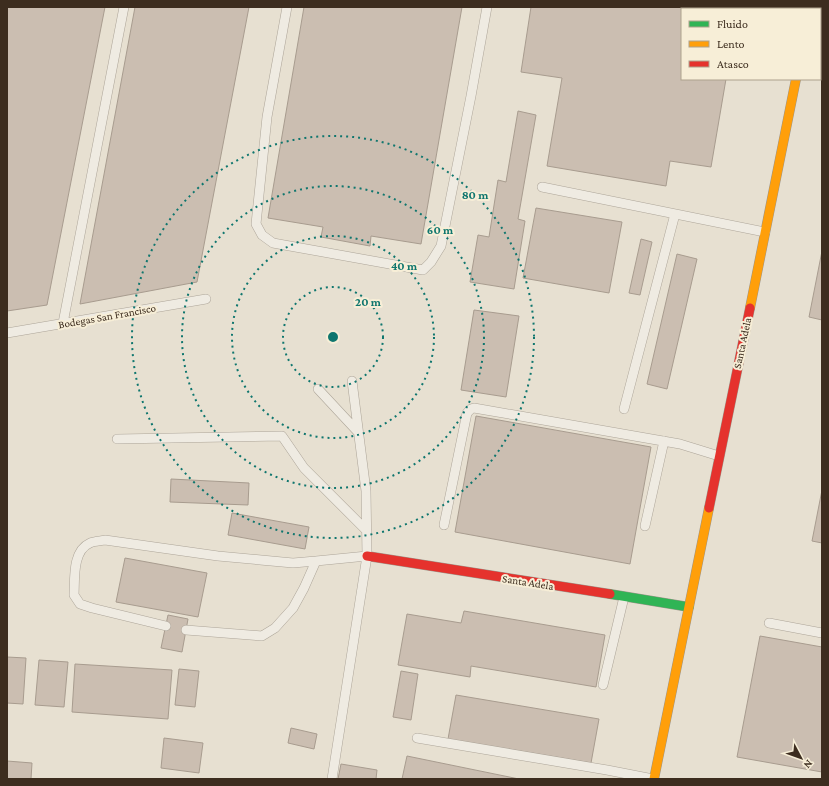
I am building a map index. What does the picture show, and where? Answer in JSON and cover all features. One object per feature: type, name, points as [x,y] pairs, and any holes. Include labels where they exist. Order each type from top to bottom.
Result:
[{"type":"street","name":"Santa Adela","points":[[654,779],[796,80]]},
{"type":"street","name":"Santa Adela","points":[[367,556],[688,607]]},
{"type":"lane","points":[[63,324],[124,7]]},
{"type":"lane","points":[[287,7],[268,117],[256,224],[262,235],[273,243],[423,270],[431,262],[441,246],[487,7]]},
{"type":"lane","points":[[542,187],[765,232]]},
{"type":"lane","points":[[624,409],[675,214]]},
{"type":"lane","name":"Bodegas San Francisco","points":[[7,333],[206,299]]},
{"type":"lane","points":[[332,779],[367,556],[366,491],[352,381]]},
{"type":"lane","points":[[318,389],[358,432]]},
{"type":"lane","points":[[444,525],[467,413],[474,408],[680,444],[719,456]]},
{"type":"lane","points":[[117,439],[282,436],[304,468],[367,531]]},
{"type":"lane","points":[[645,526],[664,441]]},
{"type":"lane","points":[[166,626],[80,604],[74,595],[76,561],[82,549],[90,543],[105,540],[218,556],[293,564],[367,556]]},
{"type":"lane","points":[[186,630],[262,636],[274,628],[292,608],[304,588],[316,561]]},
{"type":"lane","points":[[603,686],[624,597]]},
{"type":"lane","points":[[769,623],[822,633]]},
{"type":"lane","points":[[417,738],[654,779]]},
{"type":"building","points":[[7,7],[105,7],[47,305],[7,311]]},
{"type":"building","points":[[135,7],[249,7],[197,282],[80,304]]},
{"type":"building","points":[[304,7],[462,7],[421,244],[371,236],[370,246],[321,237],[323,227],[268,218]]},
{"type":"building","points":[[531,7],[738,7],[681,8],[681,80],[726,80],[711,167],[670,161],[666,186],[547,166],[562,78],[521,72]]},
{"type":"building","points":[[518,111],[536,115],[518,219],[525,221],[514,289],[470,282],[478,235],[489,237],[498,180],[506,182]]},
{"type":"building","points":[[536,208],[622,222],[609,293],[523,278]]},
{"type":"building","points":[[641,239],[652,242],[640,295],[629,293]]},
{"type":"building","points":[[822,251],[822,320],[809,317]]},
{"type":"building","points":[[677,254],[697,259],[667,389],[647,384]]},
{"type":"building","points":[[474,310],[519,316],[506,397],[461,390]]},
{"type":"building","points":[[476,416],[651,447],[630,564],[455,532]]},
{"type":"building","points":[[171,479],[249,483],[248,505],[170,502]]},
{"type":"building","points":[[822,490],[822,543],[812,541]]},
{"type":"building","points":[[232,513],[309,527],[305,549],[228,535]]},
{"type":"building","points":[[125,558],[207,573],[198,617],[116,602]]},
{"type":"building","points":[[464,611],[605,635],[596,687],[471,666],[470,677],[398,665],[407,614],[461,623]]},
{"type":"building","points":[[168,615],[188,619],[182,652],[161,648]]},
{"type":"building","points":[[760,636],[822,647],[822,772],[737,757]]},
{"type":"building","points":[[7,657],[26,658],[23,704],[7,703]]},
{"type":"building","points":[[39,660],[68,662],[64,707],[35,705]]},
{"type":"building","points":[[75,664],[172,670],[168,719],[72,712]]},
{"type":"building","points":[[179,669],[199,671],[195,707],[175,705]]},
{"type":"building","points":[[401,671],[418,674],[411,720],[393,717]]},
{"type":"building","points":[[456,695],[599,719],[591,763],[448,739]]},
{"type":"building","points":[[291,728],[317,734],[314,749],[288,743]]},
{"type":"building","points":[[164,738],[203,743],[199,773],[161,768]]},
{"type":"building","points":[[407,756],[519,779],[402,779]]},
{"type":"building","points":[[7,761],[32,763],[31,779],[7,779]]},
{"type":"building","points":[[341,764],[377,770],[376,779],[338,779]]},
{"type":"traffic: fast","points":[[610,594],[689,607]]},
{"type":"traffic: slow","points":[[750,308],[796,80]]},
{"type":"traffic: slow","points":[[654,779],[709,508]]},
{"type":"traffic: jam","points":[[709,508],[750,308]]},
{"type":"traffic: jam","points":[[367,556],[610,594]]}]
